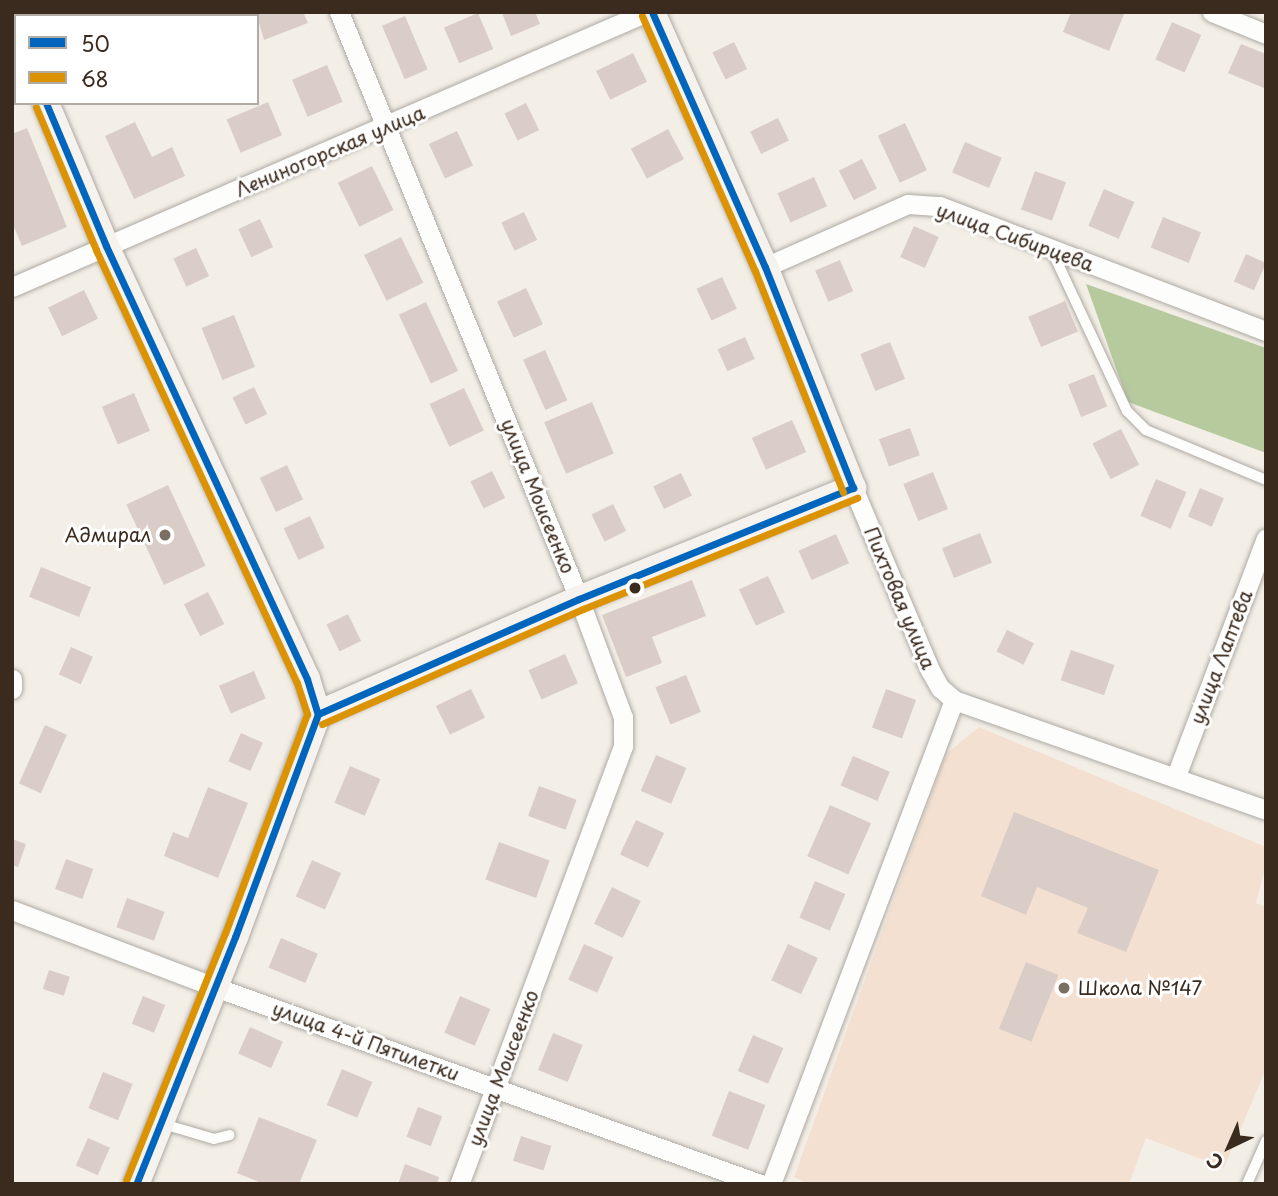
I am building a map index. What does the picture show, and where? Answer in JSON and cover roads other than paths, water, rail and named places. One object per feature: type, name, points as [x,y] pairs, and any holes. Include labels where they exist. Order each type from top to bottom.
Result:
[{"type":"street","name":"улица Моисеенко","points":[[339,12],[579,599],[623,717],[623,746],[459,1184]]},
{"type":"street","name":"Лениногорская улица","points":[[12,286],[388,127],[650,12]]},
{"type":"street","name":"Пихтовая улица","points":[[650,12],[765,267],[853,488],[930,670],[940,688],[954,700]]},
{"type":"street","points":[[1212,12],[1266,34]]},
{"type":"street","points":[[47,105],[106,246],[307,679],[318,713],[215,987],[136,1184]]},
{"type":"street","name":"улица Сибирцева","points":[[765,267],[908,204],[940,206],[1266,331]]},
{"type":"street","points":[[318,713],[579,599],[853,488]]},
{"type":"street","name":"улица Лаптева","points":[[1176,776],[1266,538]]},
{"type":"street","points":[[12,679],[12,690]]},
{"type":"street","points":[[771,1184],[954,700],[1176,776],[1266,810]]},
{"type":"street","name":"улица 4-й Пятилетки","points":[[12,910],[215,987],[760,1184]]},
{"type":"lane","points":[[1052,251],[1127,411],[1146,430],[1266,480]]},
{"type":"lane","points":[[160,1123],[214,1139],[230,1135]]},
{"type":"lane","points":[[1247,1184],[1266,1141]]},
{"type":"place","name":"Адмирал","points":[[165,535]]},
{"type":"place","name":"Школа №147","points":[[1064,988]]}]
